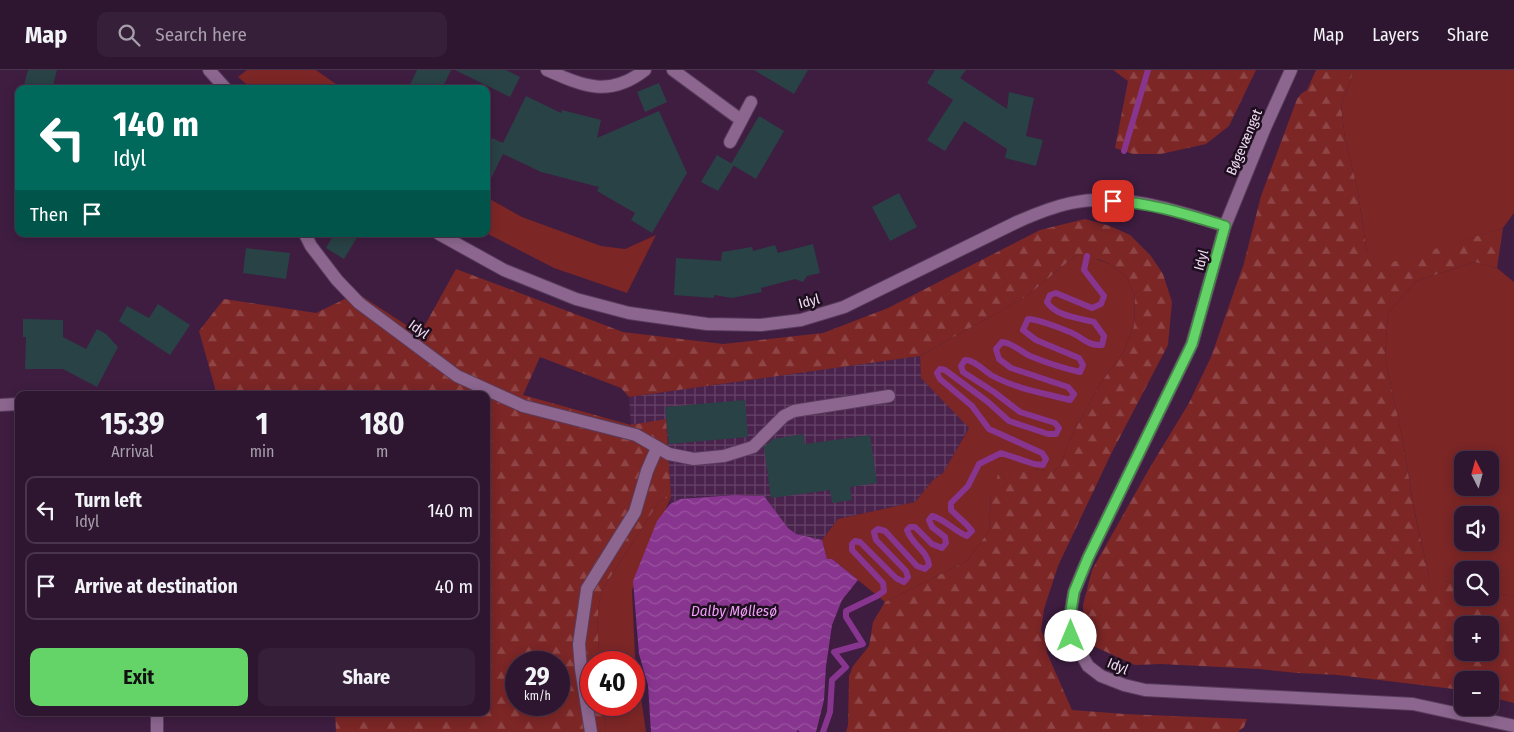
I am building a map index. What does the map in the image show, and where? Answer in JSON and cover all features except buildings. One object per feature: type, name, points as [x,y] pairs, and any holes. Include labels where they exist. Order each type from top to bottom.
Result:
[{"type":"street","points":[[209,70],[222,85]]},
{"type":"street","points":[[546,70],[572,82],[595,88],[616,85],[637,76],[645,70]]},
{"type":"street","points":[[673,70],[741,120]]},
{"type":"street","name":"Bøgevænget","points":[[1225,226],[1291,70]]},
{"type":"street","points":[[730,142],[751,102]]},
{"type":"street","name":"Idyl","points":[[444,237],[504,270],[576,299],[628,313],[707,324],[761,324],[802,320],[844,307],[1017,222],[1046,210],[1073,203],[1095,200],[1131,202],[1173,210],[1225,226],[1192,344],[1088,558],[1074,592],[1070,617],[1071,636],[1078,650],[1088,666],[1101,676],[1124,685],[1146,690],[1414,704],[1514,726]]},
{"type":"street","name":"Idyl","points":[[306,237],[311,246],[337,280],[359,303],[457,376],[523,406],[636,435],[669,454],[694,459],[724,456],[752,447],[784,416],[794,412],[889,396]]},
{"type":"street","points":[[0,405],[15,404]]},
{"type":"street","points":[[591,732],[579,644],[587,589],[634,512],[646,471],[657,448]]},
{"type":"street","points":[[157,716],[157,732]]},
{"type":"shaded area","points":[[920,356],[921,378],[969,427],[943,474],[933,480],[915,502],[838,519],[822,540],[796,534],[788,528],[764,496],[695,497],[680,499],[670,504],[666,420],[631,425],[629,397]]},
{"type":"green space","points":[[247,70],[316,70],[337,85],[247,85],[238,77]]},
{"type":"green space","points":[[1113,70],[1256,70],[1229,126],[1206,144],[1161,154],[1133,154],[1115,148],[1128,81]]},
{"type":"green space","points":[[1316,70],[1352,70],[1352,76],[1341,106],[1345,139],[1357,187],[1367,253],[1386,264],[1503,228],[1497,268],[1475,262],[1416,281],[1388,313],[1385,358],[1403,441],[1414,510],[1430,581],[1454,583],[1454,606],[1499,606],[1499,593],[1514,597],[1514,703],[1499,699],[1499,671],[1454,671],[1454,689],[1338,675],[1259,669],[1161,664],[1135,665],[1091,645],[1086,636],[1083,625],[1083,605],[1092,570],[1189,403],[1211,357],[1244,263],[1261,196],[1297,99],[1307,90]]},
{"type":"green space","points":[[1352,70],[1514,70],[1514,213],[1503,228],[1386,265],[1367,253],[1357,187],[1345,139],[1341,106],[1352,76]]},
{"type":"green space","points":[[490,199],[522,217],[601,246],[625,249],[656,235],[627,293],[554,268],[490,235]]},
{"type":"green space","points":[[1085,219],[1110,226],[1130,235],[1151,256],[1163,274],[1172,302],[1168,345],[1111,454],[1058,566],[1044,609],[1041,630],[1046,643],[1047,653],[1072,710],[1247,719],[1244,727],[1238,732],[846,732],[848,725],[849,676],[853,666],[869,646],[873,622],[885,602],[967,561],[989,531],[991,496],[999,471],[1034,469],[1054,471],[1061,465],[1068,443],[1100,384],[1123,353],[1134,326],[1135,297],[1126,276],[1110,264],[1076,255],[1027,296],[920,356],[629,397],[621,388],[540,357],[523,395],[631,425],[666,419],[671,497],[660,500],[602,590],[598,608],[599,651],[580,651],[580,716],[604,716],[606,732],[336,732],[335,716],[490,716],[490,391],[216,391],[199,331],[224,299],[316,313],[357,293],[420,334],[456,269],[623,332],[723,344],[823,333],[888,308],[1040,230]]},
{"type":"green space","points":[[1076,255],[1087,256],[1110,264],[1126,276],[1135,297],[1134,326],[1123,353],[1100,384],[1068,443],[1061,465],[1054,471],[1034,469],[991,496],[989,531],[967,561],[885,602],[832,559],[827,559],[822,540],[838,519],[915,502],[933,480],[943,473],[969,428],[921,378],[920,356],[1027,296]]},
{"type":"green space","points":[[1475,262],[1497,268],[1514,282],[1514,597],[1499,593],[1499,561],[1454,561],[1454,583],[1430,581],[1385,358],[1388,313],[1416,281]]},
{"type":"green space","points":[[671,497],[632,590],[635,651],[599,651],[598,617],[602,590],[660,500]]},
{"type":"green space","points":[[604,716],[644,716],[646,732],[606,732]]},
{"type":"water","name":"Dalby Møllesø","points":[[734,495],[764,496],[788,528],[796,534],[822,540],[827,559],[832,559],[858,580],[842,600],[832,625],[826,666],[824,700],[816,732],[800,732],[797,730],[797,732],[651,732],[648,685],[645,675],[645,651],[639,651],[633,581],[657,521],[670,504],[680,499]]},
{"type":"waterway","points":[[1124,151],[1148,70]]},
{"type":"waterway","points":[[823,732],[830,712],[832,680],[846,667],[834,652],[863,644],[846,617],[846,611],[884,591],[883,583],[852,550],[852,544],[855,541],[860,542],[896,578],[904,582],[908,577],[906,571],[876,540],[874,532],[878,529],[885,531],[917,566],[925,569],[929,565],[928,560],[912,540],[907,530],[910,527],[915,527],[932,544],[942,548],[946,543],[945,537],[932,527],[929,520],[932,516],[967,536],[972,531],[951,510],[951,503],[968,486],[979,464],[1001,453],[1034,464],[1043,465],[1046,459],[1042,453],[989,429],[972,406],[940,379],[937,373],[940,369],[945,370],[988,402],[1009,421],[1048,434],[1056,434],[1059,428],[1055,423],[1020,412],[963,372],[961,366],[965,360],[969,360],[991,375],[1010,384],[1070,400],[1074,394],[1068,387],[1011,368],[999,359],[996,349],[1002,342],[1006,343],[1036,359],[1080,372],[1083,365],[1079,358],[1036,340],[1023,330],[1028,319],[1070,332],[1089,343],[1102,345],[1104,336],[1094,322],[1061,313],[1047,302],[1050,295],[1056,293],[1092,308],[1101,304],[1104,296],[1084,270],[1087,256]]},
{"type":"route","points":[[1071,636],[1070,617],[1074,592],[1088,558],[1192,344],[1225,226],[1173,210],[1131,202],[1113,201]]}]
